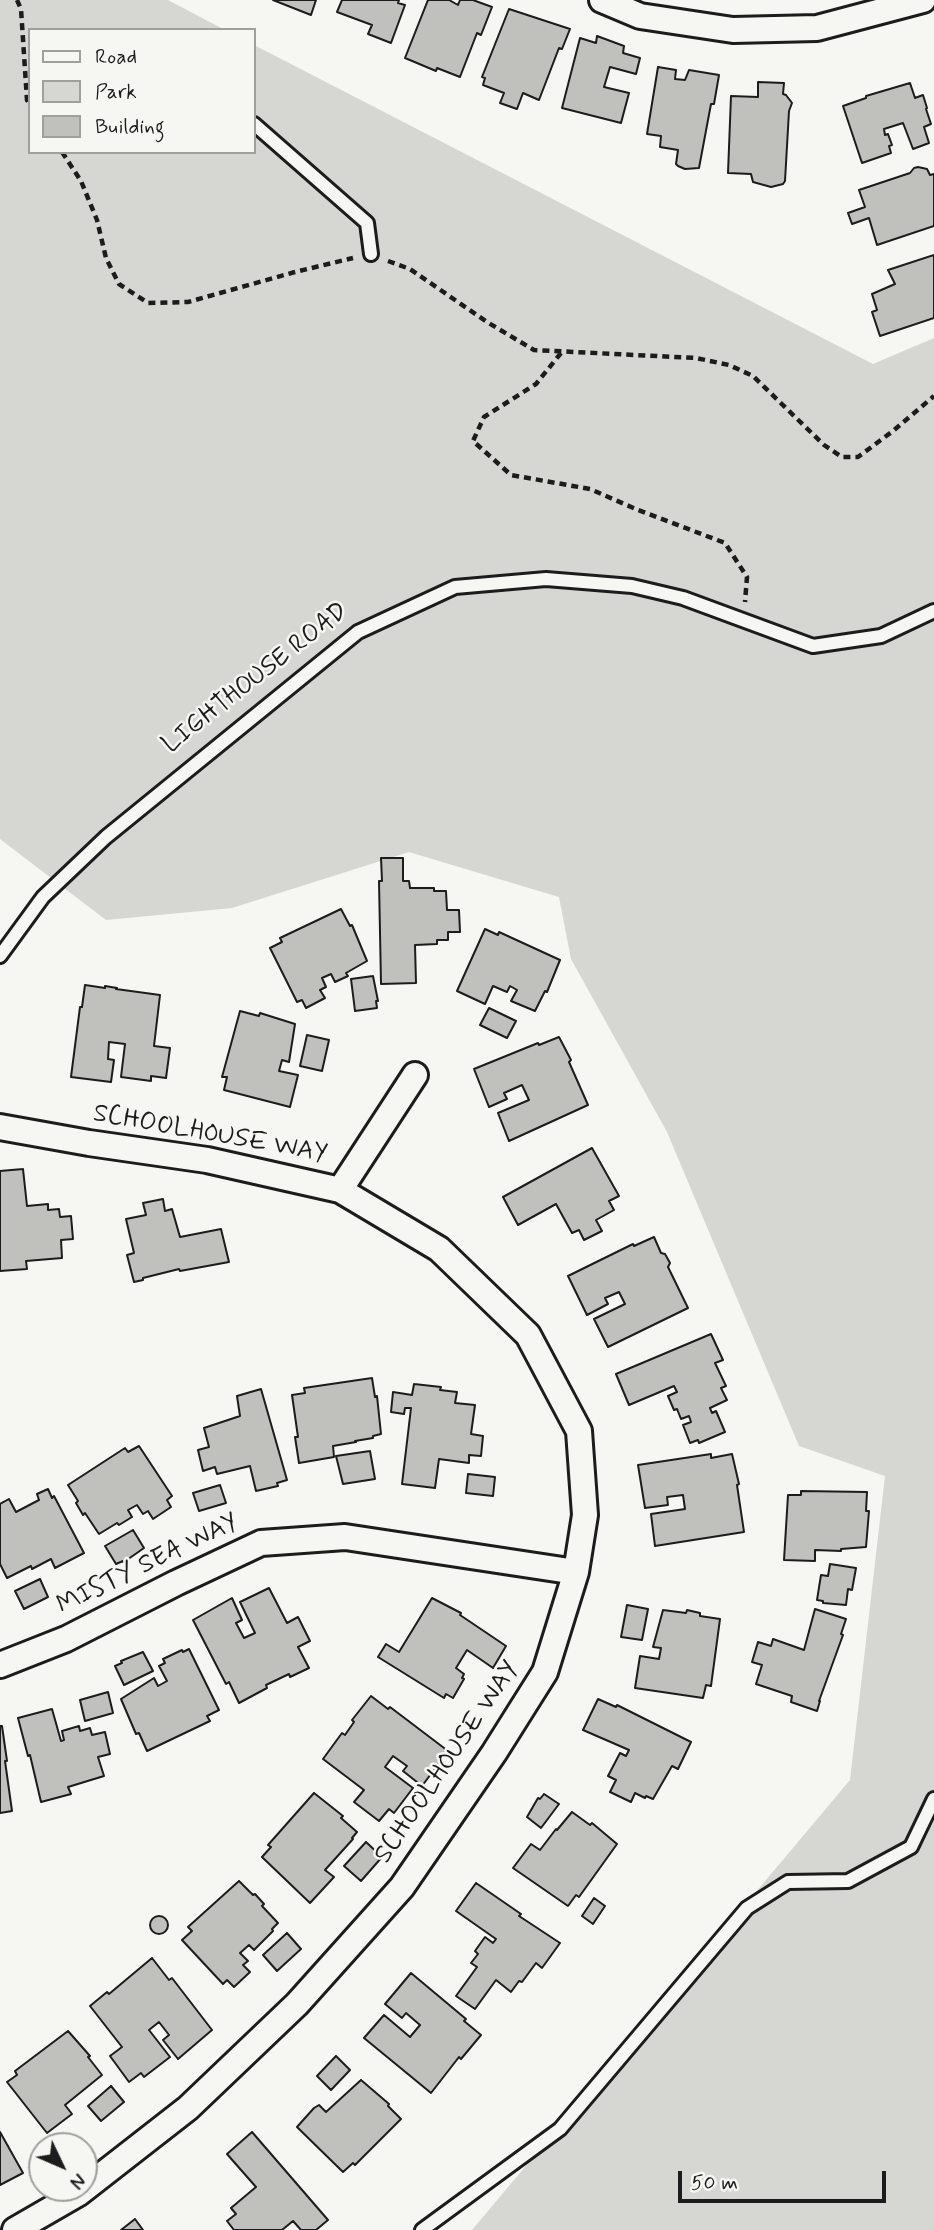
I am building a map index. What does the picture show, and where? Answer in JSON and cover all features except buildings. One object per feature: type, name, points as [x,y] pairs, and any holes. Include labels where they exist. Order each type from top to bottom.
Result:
[{"type":"street","points":[[602,0],[640,16],[733,30],[817,28],[923,0]]},
{"type":"street","points":[[340,1190],[415,1074]]},
{"type":"street","name":"SCHOOLHOUSE WAY","points":[[0,1127],[207,1160],[340,1190],[439,1249],[528,1335],[579,1431],[585,1515],[576,1572],[545,1672],[494,1753],[402,1886],[297,2004],[188,2108],[79,2193],[15,2230]]},
{"type":"street","name":"MISTY SEA WAY","points":[[0,1665],[66,1639],[176,1583],[261,1544],[345,1537],[576,1572]]},
{"type":"lane","points":[[256,126],[367,222],[371,254]]},
{"type":"lane","name":"LIGHTHOUSE ROAD","points":[[0,956],[43,897],[106,837],[358,632],[455,587],[546,579],[632,586],[683,598],[813,646],[881,636],[934,611]]},
{"type":"lane","points":[[422,2230],[560,2129],[747,1908],[788,1882],[848,1881],[911,1847],[934,1799]]},
{"type":"path","points":[[17,0],[21,9],[28,102]]},
{"type":"path","points":[[63,154],[81,181],[97,220],[106,258],[119,284],[148,303],[188,302],[371,254],[410,269],[487,322],[534,350],[696,358],[729,365],[753,376],[824,446],[842,457],[858,457],[934,396]]},
{"type":"path","points":[[561,352],[536,384],[484,417],[473,442],[510,475],[590,489],[725,543],[747,577],[744,620]]},
{"type":"green space","points":[[0,0],[168,0],[221,28],[28,28],[28,154],[256,154],[256,46],[873,364],[934,338],[934,2230],[472,2230],[850,1780],[885,1476],[799,1446],[667,1132],[571,959],[559,897],[409,852],[232,908],[106,920],[0,839]]}]
